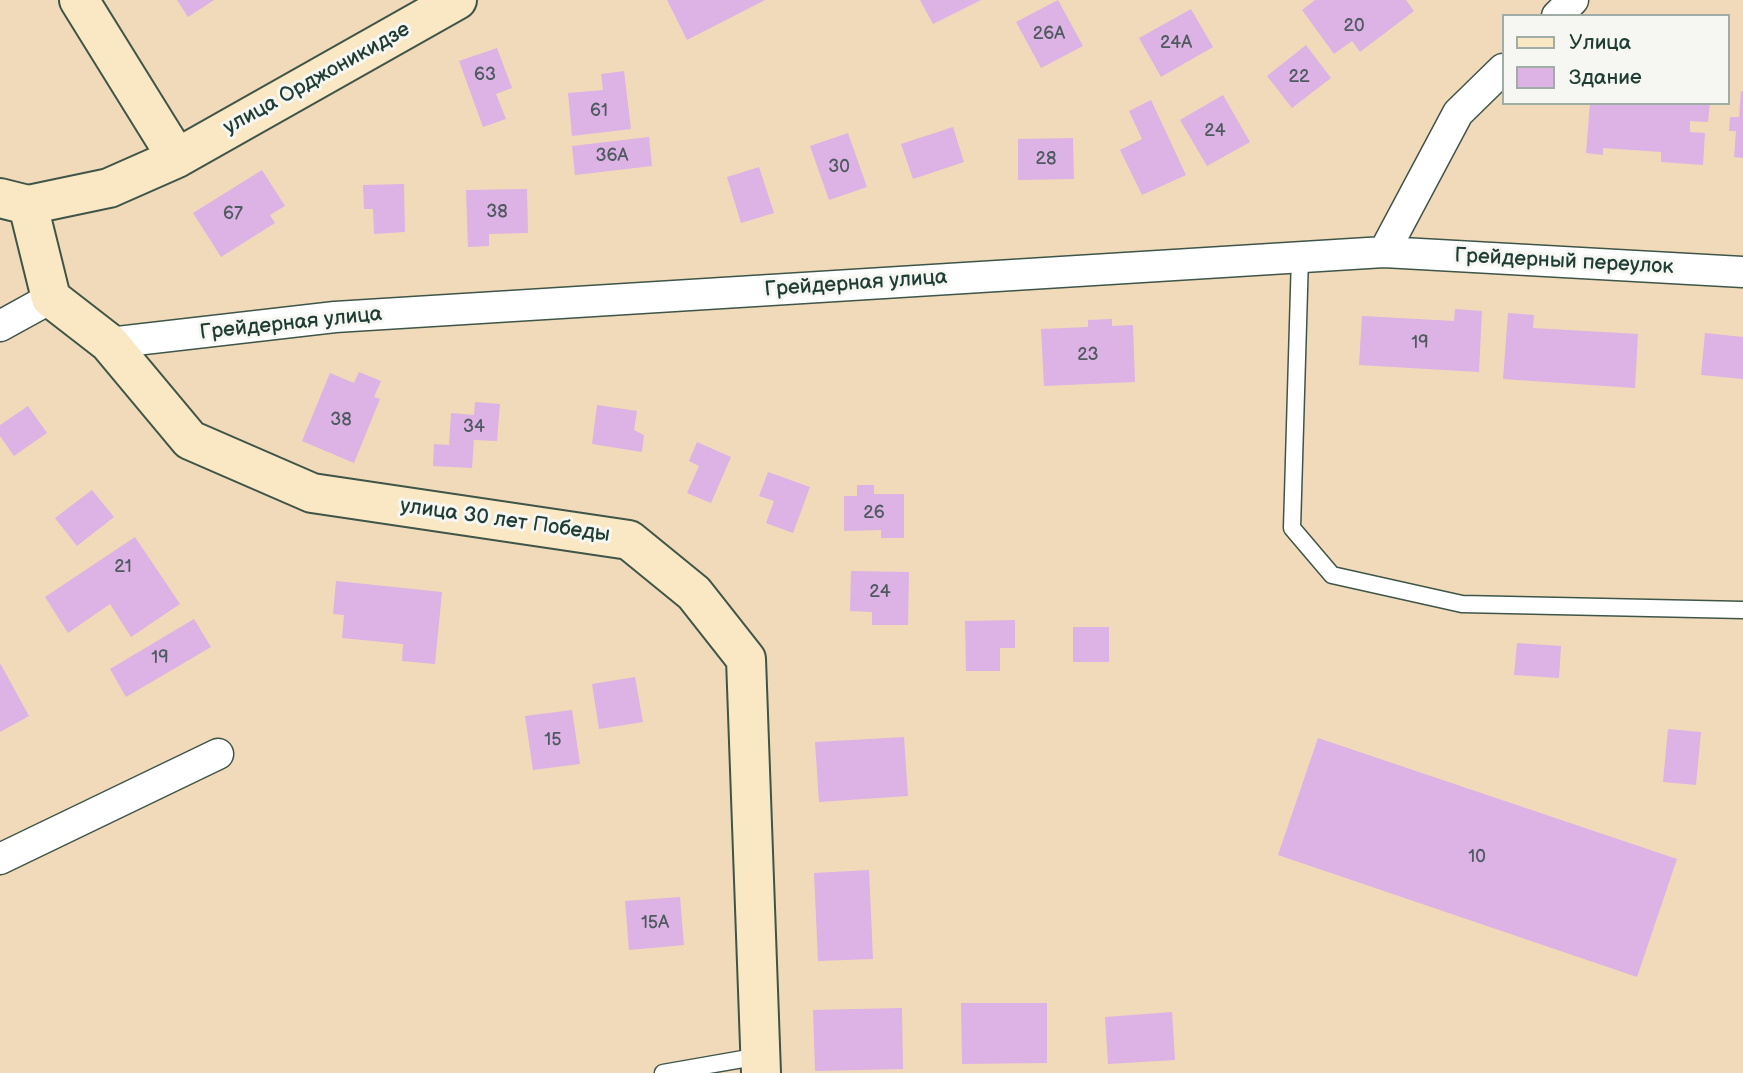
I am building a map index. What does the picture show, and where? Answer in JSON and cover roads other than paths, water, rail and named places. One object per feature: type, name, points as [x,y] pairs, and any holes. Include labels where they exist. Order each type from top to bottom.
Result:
[{"type":"street","points":[[79,0],[177,158]]},
{"type":"street","name":"улица Орджоникидзе","points":[[14,202],[109,188],[177,158],[457,0]]},
{"type":"street","points":[[1559,14],[1573,0]]},
{"type":"street","points":[[1384,252],[1458,113],[1502,70]]},
{"type":"street","points":[[0,326],[51,298],[14,202]]},
{"type":"street","name":"Грейдерная улица","points":[[109,343],[335,317],[1384,252]]},
{"type":"street","name":"Грейдерный переулок","points":[[1384,252],[1743,272]]},
{"type":"street","name":"улица 30 лет Победы","points":[[51,298],[109,343],[190,440],[312,493],[629,540],[694,593],[746,659],[760,1065]]},
{"type":"street","points":[[0,859],[218,754]]},
{"type":"lane","points":[[1300,256],[1292,528],[1332,575],[1462,604],[1743,610]]},
{"type":"lane","points":[[663,1073],[760,1065]]}]
